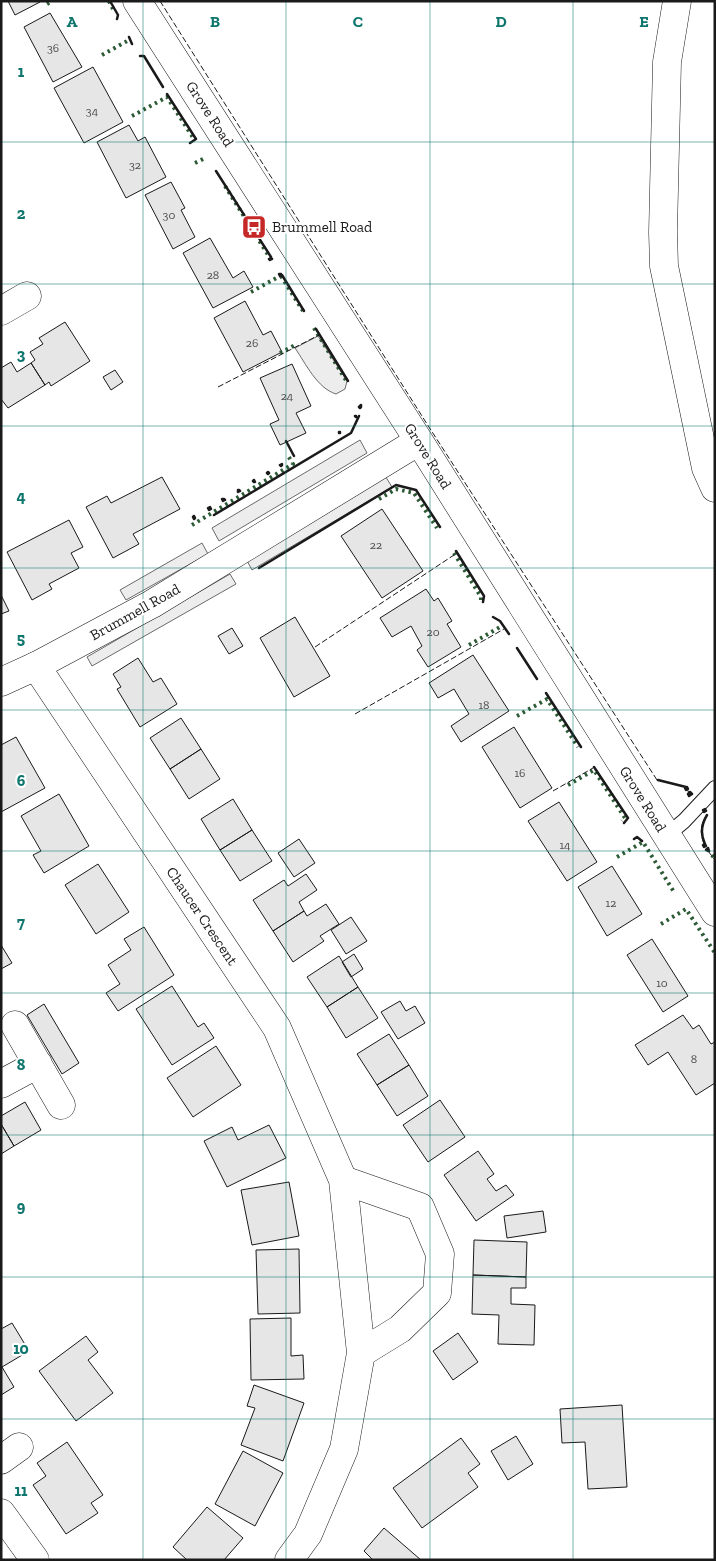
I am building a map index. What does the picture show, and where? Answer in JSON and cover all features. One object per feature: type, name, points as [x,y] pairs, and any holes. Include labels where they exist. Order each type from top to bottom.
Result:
[{"type":"street","name":"Grove Road","points":[[137,1],[419,441],[715,912]]},
{"type":"street","points":[[677,1],[667,62],[664,266],[706,468],[715,488]]},
{"type":"street","points":[[1,311],[27,296]]},
{"type":"street","name":"Brummell Road","points":[[1,682],[36,666],[152,604],[419,441]]},
{"type":"street","name":"Chaucer Crescent","points":[[36,666],[277,1028],[343,1180],[361,1353],[344,1449],[308,1534],[289,1560]]},
{"type":"street","points":[[15,1025],[62,1105]]},
{"type":"street","points":[[1,1084],[38,1064]]},
{"type":"street","points":[[343,1180],[420,1207],[440,1254],[437,1293],[400,1329],[361,1353]]},
{"type":"street","points":[[1,1513],[36,1560]]},
{"type":"lane","points":[[666,836],[684,821],[710,792]]},
{"type":"shaded area","points":[[318,336],[347,381],[345,389],[336,394],[323,387],[295,348]]},
{"type":"shaded area","points":[[360,440],[367,453],[219,541],[212,528]]},
{"type":"shaded area","points":[[384,474],[392,487],[252,570],[245,557]]},
{"type":"shaded area","points":[[202,543],[208,554],[126,600],[120,590]]},
{"type":"shaded area","points":[[230,574],[236,584],[92,666],[87,657]]},
{"type":"building","points":[[8,1],[40,1],[40,2],[15,15]]},
{"type":"building","points":[[50,13],[82,67],[53,82],[24,27]]},
{"type":"building","points":[[93,67],[123,122],[84,143],[54,88]]},
{"type":"building","points":[[129,125],[138,141],[145,137],[166,177],[126,198],[97,142]]},
{"type":"building","points":[[171,182],[185,208],[181,210],[195,237],[173,249],[145,195]]},
{"type":"building","points":[[210,238],[233,278],[244,271],[253,287],[213,308],[183,253]]},
{"type":"building","points":[[245,301],[263,335],[271,331],[282,352],[243,372],[214,318]]},
{"type":"building","points":[[65,322],[90,361],[51,386],[49,382],[45,385],[31,363],[35,360],[30,352],[43,344],[39,338]]},
{"type":"building","points":[[11,362],[17,372],[31,363],[45,385],[8,408],[1,399],[1,368]]},
{"type":"building","points":[[292,364],[311,406],[296,413],[306,433],[280,445],[270,424],[279,420],[260,378]]},
{"type":"building","points":[[115,370],[123,382],[111,390],[103,377]]},
{"type":"building","points":[[162,477],[180,509],[133,534],[139,544],[113,558],[86,507],[107,496],[111,503]]},
{"type":"building","points":[[382,509],[423,571],[382,598],[341,536]]},
{"type":"building","points":[[69,520],[83,547],[71,553],[79,568],[49,584],[52,589],[32,600],[7,552]]},
{"type":"building","points":[[426,589],[434,601],[438,598],[452,621],[447,624],[461,647],[428,667],[417,650],[422,646],[411,626],[392,637],[380,618]]},
{"type":"building","points":[[1,595],[9,611],[1,614]]},
{"type":"building","points":[[295,617],[330,676],[294,697],[260,638]]},
{"type":"building","points":[[232,628],[243,646],[229,654],[218,636]]},
{"type":"building","points":[[473,655],[509,711],[461,742],[451,726],[469,714],[454,689],[438,698],[429,683]]},
{"type":"building","points":[[138,658],[153,682],[161,678],[177,704],[140,727],[117,689],[121,687],[113,674]]},
{"type":"building","points":[[181,718],[201,749],[170,769],[150,738]]},
{"type":"building","points":[[514,727],[552,788],[520,808],[482,747]]},
{"type":"building","points":[[16,737],[45,788],[1,812],[1,745]]},
{"type":"building","points":[[201,749],[220,779],[189,799],[170,769]]},
{"type":"building","points":[[59,794],[89,846],[44,873],[33,855],[41,851],[21,816]]},
{"type":"building","points":[[233,799],[252,830],[220,850],[201,819]]},
{"type":"building","points":[[559,802],[597,862],[567,881],[528,821]]},
{"type":"building","points":[[252,830],[272,861],[240,881],[220,850]]},
{"type":"building","points":[[299,839],[315,863],[294,877],[278,853]]},
{"type":"building","points":[[98,864],[129,912],[96,934],[65,885]]},
{"type":"building","points":[[612,866],[642,914],[607,936],[578,887]]},
{"type":"building","points":[[306,874],[317,890],[299,902],[304,911],[273,931],[253,900],[284,880],[288,886]]},
{"type":"building","points":[[326,904],[339,924],[320,936],[324,941],[293,962],[273,931],[304,911],[307,916]]},
{"type":"building","points":[[351,917],[367,941],[346,954],[331,930]]},
{"type":"building","points":[[144,927],[174,975],[118,1011],[106,993],[120,984],[108,965],[131,950],[124,939]]},
{"type":"building","points":[[652,939],[688,996],[663,1012],[627,955]]},
{"type":"building","points":[[1,945],[12,963],[1,969]]},
{"type":"building","points":[[354,954],[363,969],[351,977],[342,962]]},
{"type":"building","points":[[339,956],[358,987],[327,1007],[307,977]]},
{"type":"building","points":[[172,986],[198,1027],[204,1023],[214,1038],[172,1065],[136,1009]]},
{"type":"building","points":[[358,987],[378,1018],[346,1038],[327,1007]]},
{"type":"building","points":[[400,1001],[406,1011],[415,1006],[425,1023],[398,1039],[381,1012]]},
{"type":"building","points":[[44,1004],[79,1063],[62,1074],[27,1015]]},
{"type":"building","points":[[683,1015],[693,1029],[699,1025],[711,1044],[715,1042],[715,1083],[696,1095],[668,1052],[648,1065],[635,1045]]},
{"type":"building","points":[[389,1034],[409,1065],[377,1085],[357,1054]]},
{"type":"building","points":[[216,1046],[241,1085],[193,1117],[167,1078]]},
{"type":"building","points":[[409,1065],[428,1096],[397,1116],[377,1085]]},
{"type":"building","points":[[440,1100],[465,1137],[428,1162],[403,1125]]},
{"type":"building","points":[[25,1102],[41,1130],[14,1146],[1,1124],[1,1116]]},
{"type":"building","points":[[1,1124],[14,1146],[1,1154]]},
{"type":"building","points":[[269,1125],[286,1158],[227,1187],[204,1141],[232,1127],[238,1140]]},
{"type":"building","points":[[478,1151],[494,1174],[487,1179],[496,1191],[506,1185],[514,1195],[476,1221],[444,1175]]},
{"type":"building","points":[[289,1182],[299,1236],[252,1245],[241,1190]]},
{"type":"building","points":[[543,1211],[546,1232],[507,1238],[504,1216]]},
{"type":"building","points":[[474,1240],[527,1242],[526,1277],[473,1275]]},
{"type":"building","points":[[299,1249],[300,1313],[258,1314],[256,1250]]},
{"type":"building","points":[[473,1275],[526,1277],[526,1288],[511,1288],[511,1304],[535,1305],[534,1345],[498,1344],[499,1315],[472,1314]]},
{"type":"building","points":[[291,1318],[291,1356],[303,1355],[304,1379],[251,1380],[250,1319]]},
{"type":"building","points":[[12,1323],[29,1351],[2,1367],[14,1387],[1,1395],[1,1329]]},
{"type":"building","points":[[458,1333],[478,1362],[453,1380],[433,1351]]},
{"type":"building","points":[[86,1336],[98,1352],[88,1360],[113,1393],[76,1421],[39,1371]]},
{"type":"building","points":[[254,1385],[304,1403],[283,1461],[241,1445],[255,1408],[247,1406]]},
{"type":"building","points":[[622,1405],[627,1487],[588,1489],[585,1442],[562,1443],[560,1409]]},
{"type":"building","points":[[516,1436],[533,1464],[508,1480],[491,1451]]},
{"type":"building","points":[[461,1438],[480,1464],[468,1473],[478,1487],[422,1528],[393,1488]]},
{"type":"building","points":[[67,1442],[103,1495],[91,1503],[98,1513],[66,1534],[33,1485],[46,1476],[37,1463]]},
{"type":"building","points":[[243,1451],[283,1473],[255,1526],[215,1504]]},
{"type":"building","points":[[207,1507],[243,1538],[224,1560],[187,1560],[173,1547]]},
{"type":"building","points":[[384,1528],[421,1560],[373,1560],[364,1551]]},
{"type":"hedge","points":[[47,4],[52,1]]},
{"type":"hedge","points":[[109,1],[113,9]]},
{"type":"hedge","points":[[102,55],[129,40]]},
{"type":"hedge","points":[[132,116],[167,97],[194,139]]},
{"type":"hedge","points":[[195,163],[205,158]]},
{"type":"hedge","points":[[225,186],[270,258]]},
{"type":"hedge","points":[[251,292],[280,276]]},
{"type":"hedge","points":[[281,276],[303,311]]},
{"type":"hedge","points":[[314,328],[347,382]]},
{"type":"hedge","points":[[280,353],[297,344]]},
{"type":"hedge","points":[[192,525],[293,464],[287,454]]},
{"type":"hedge","points":[[379,499],[396,489],[414,493],[437,528]]},
{"type":"hedge","points":[[454,553],[481,600]]},
{"type":"hedge","points":[[469,645],[500,627]]},
{"type":"hedge","points":[[517,716],[547,699],[578,747]]},
{"type":"hedge","points":[[568,785],[594,770],[625,818],[622,821]]},
{"type":"hedge","points":[[617,857],[643,842],[674,892]]},
{"type":"hedge","points":[[712,855],[715,859]]},
{"type":"hedge","points":[[661,924],[686,909],[715,953]]},
{"type":"fence","points":[[160,1],[427,424],[657,780]]},
{"type":"fence","points":[[218,387],[319,335]]},
{"type":"fence","points":[[315,647],[454,555]]},
{"type":"fence","points":[[355,714],[504,629]]},
{"type":"fence","points":[[553,791],[593,768]]},
{"type":"fence","points":[[687,789],[689,793]]},
{"type":"fence","points":[[704,844],[701,829],[707,815]]},
{"type":"fence","points":[[708,851],[715,860]]},
{"type":"wall","points":[[110,1],[118,15],[117,19]]},
{"type":"wall","points":[[129,37],[132,44]]},
{"type":"wall","points":[[140,56],[144,56],[163,87]]},
{"type":"wall","points":[[167,94],[196,139],[190,143]]},
{"type":"wall","points":[[216,171],[271,257]]},
{"type":"wall","points":[[271,258],[272,259],[270,260],[269,259],[271,258]]},
{"type":"wall","points":[[279,274],[281,274],[281,275],[280,276],[279,274]]},
{"type":"wall","points":[[282,275],[304,311]]},
{"type":"wall","points":[[316,329],[348,381]]},
{"type":"wall","points":[[361,405],[361,407],[360,408],[359,407],[361,405]]},
{"type":"wall","points":[[214,515],[351,433],[359,416]]},
{"type":"wall","points":[[286,441],[294,456]]},
{"type":"wall","points":[[282,464],[282,465],[281,466],[280,465],[282,464]]},
{"type":"wall","points":[[268,472],[269,473],[268,474],[267,473],[268,472]]},
{"type":"wall","points":[[254,480],[255,482],[253,481],[254,480]]},
{"type":"wall","points":[[259,568],[396,485],[416,490],[440,527]]},
{"type":"wall","points":[[238,490],[239,490],[240,491],[238,492],[238,490]]},
{"type":"wall","points":[[222,499],[224,499],[225,500],[223,501],[222,499]]},
{"type":"wall","points":[[210,507],[211,509],[209,510],[208,508],[210,507]]},
{"type":"wall","points":[[194,516],[195,518],[194,519],[193,517],[194,516]]},
{"type":"wall","points":[[456,551],[484,596],[483,602]]},
{"type":"wall","points":[[493,617],[500,621],[509,634]]},
{"type":"wall","points":[[517,648],[537,679]]},
{"type":"wall","points":[[546,693],[581,747]]},
{"type":"wall","points":[[594,767],[628,818],[624,823]]},
{"type":"wall","points":[[658,780],[686,787]]},
{"type":"wall","points":[[687,787],[688,789],[686,790],[685,788],[687,787]]},
{"type":"wall","points":[[690,792],[692,794],[689,796],[688,794],[690,792]]},
{"type":"wall","points":[[705,809],[706,811],[704,812],[703,810],[705,809]]},
{"type":"wall","points":[[705,844],[702,830],[703,822],[707,815]]},
{"type":"wall","points":[[634,839],[637,837],[642,841]]},
{"type":"wall","points":[[705,844],[706,846],[704,847],[703,845],[705,844]]},
{"type":"wall","points":[[708,848],[709,851],[706,850],[708,848]]},
{"type":"place","name":"Brummell Road","points":[[254,227]]}]
